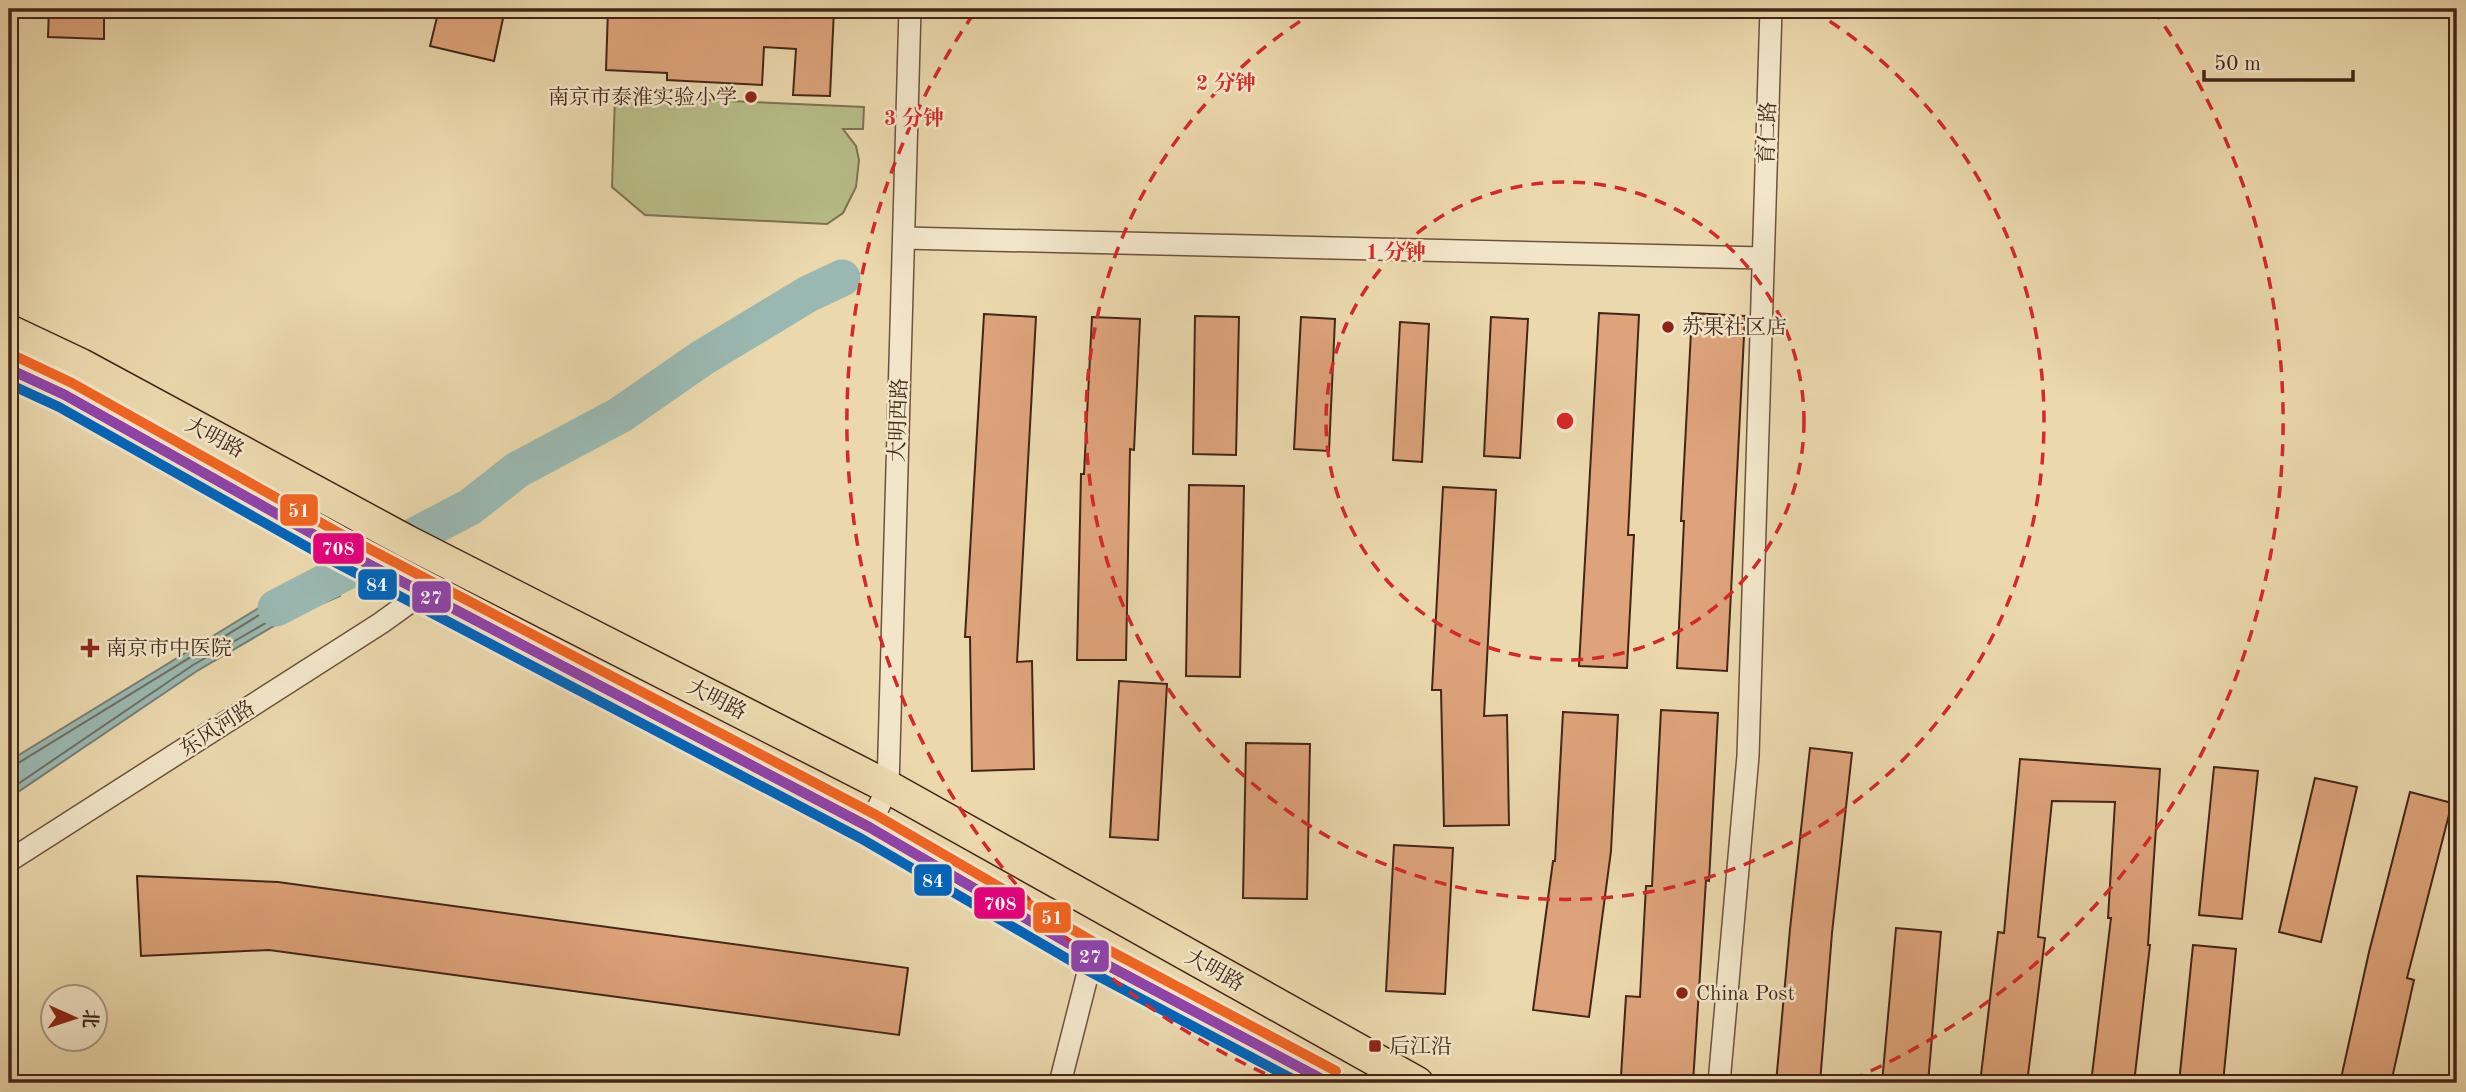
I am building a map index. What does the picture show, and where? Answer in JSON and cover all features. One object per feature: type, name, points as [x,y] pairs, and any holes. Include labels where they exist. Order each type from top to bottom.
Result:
[{"type":"main road","name":"大明路","points":[[9,331],[81,365],[432,553],[888,787],[1417,1083]]},
{"type":"main road","points":[[9,369],[65,395],[334,546],[869,827],[1092,957],[1329,1083]]},
{"type":"street","name":"大明西路","points":[[869,827],[888,787],[910,9]]},
{"type":"street","name":"育仁路","points":[[1719,1083],[1748,755],[1772,9]]},
{"type":"street","points":[[904,238],[1763,258]]},
{"type":"street","name":"东风河路","points":[[9,861],[381,623],[410,585]]},
{"type":"street","points":[[1060,1083],[1092,957]]},
{"type":"green space","points":[[615,96],[864,107],[863,129],[843,129],[856,146],[859,160],[856,187],[843,213],[827,224],[645,215],[612,187]]},
{"type":"water","points":[[314,586],[335,588],[340,596],[286,619],[197,671],[9,798],[9,761],[280,595]]},
{"type":"building","points":[[49,9],[104,9],[104,39],[48,37]]},
{"type":"building","points":[[439,9],[505,9],[494,61],[430,46]]},
{"type":"building","points":[[608,9],[767,9],[767,14],[798,16],[799,9],[834,9],[830,96],[793,95],[796,49],[764,47],[762,85],[667,80],[667,73],[606,70]]},
{"type":"building","points":[[1599,313],[1639,315],[1628,535],[1634,535],[1627,668],[1579,666]]},
{"type":"building","points":[[1692,313],[1745,316],[1727,671],[1677,668],[1684,521],[1681,521]]},
{"type":"building","points":[[984,314],[1036,317],[1017,662],[1032,661],[1034,769],[972,771],[970,637],[965,637]]},
{"type":"building","points":[[1195,316],[1239,317],[1236,455],[1193,454]]},
{"type":"building","points":[[1092,317],[1140,319],[1134,450],[1130,449],[1126,660],[1077,660],[1081,474],[1084,474]]},
{"type":"building","points":[[1301,317],[1335,319],[1329,451],[1294,449]]},
{"type":"building","points":[[1491,317],[1528,319],[1520,458],[1484,456]]},
{"type":"building","points":[[1400,322],[1429,324],[1422,462],[1393,460]]},
{"type":"building","points":[[1189,485],[1244,486],[1240,677],[1186,676]]},
{"type":"building","points":[[1443,487],[1496,490],[1484,716],[1507,715],[1509,825],[1444,826],[1441,690],[1432,690]]},
{"type":"building","points":[[1119,681],[1167,684],[1158,840],[1110,837]]},
{"type":"building","points":[[1661,710],[1718,713],[1709,881],[1706,880],[1693,1083],[1637,1083],[1621,1076],[1626,996],[1640,997],[1646,886],[1652,886]]},
{"type":"building","points":[[1563,712],[1618,715],[1611,851],[1589,1017],[1533,1010],[1555,861]]},
{"type":"building","points":[[1246,743],[1310,744],[1307,899],[1243,898]]},
{"type":"building","points":[[1810,748],[1852,753],[1832,933],[1820,1083],[1776,1083],[1790,929]]},
{"type":"building","points":[[2020,759],[2160,769],[2150,945],[2134,1083],[2091,1083],[2111,918],[2108,918],[2115,802],[2052,801],[2038,937],[2045,938],[2027,1083],[1980,1083],[1998,932],[2004,933]]},
{"type":"building","points":[[2214,767],[2258,771],[2242,919],[2199,915]]},
{"type":"building","points":[[2315,778],[2357,787],[2321,942],[2279,932]]},
{"type":"building","points":[[2410,792],[2452,803],[2407,978],[2414,980],[2391,1083],[2340,1083],[2369,952]]},
{"type":"building","points":[[1394,845],[1453,848],[1445,994],[1386,991]]},
{"type":"building","points":[[137,876],[278,882],[908,968],[899,1035],[269,950],[141,956]]},
{"type":"building","points":[[1896,928],[1941,932],[1928,1083],[1882,1083]]},
{"type":"building","points":[[2193,945],[2236,949],[2223,1083],[2179,1083]]},
{"type":"waterway","points":[[276,608],[470,507],[517,470],[620,415],[702,358],[808,294],[842,278]]},
{"type":"transit line","name":"51","points":[[15,356],[72,383],[341,534],[876,815],[1099,945],[1336,1071]]},
{"type":"transit line","name":"708","points":[[9,369],[65,395],[334,546],[869,827],[1092,957],[1329,1083]]},
{"type":"transit line","name":"27","points":[[9,369],[65,395],[334,546],[869,827],[1092,957],[1329,1083]]},
{"type":"transit line","name":"84","points":[[9,384],[59,407],[327,558],[862,839],[1085,969],[1300,1083]]},
{"type":"place","name":"南京市泰淮实验小学","points":[[751,97]]},
{"type":"place","name":"苏果社区店","points":[[1668,327]]},
{"type":"place","name":"南京市中医院","points":[[90,648]]},
{"type":"place","name":"China Post","points":[[1682,993]]},
{"type":"place","name":"后江沿","points":[[1375,1046]]}]
